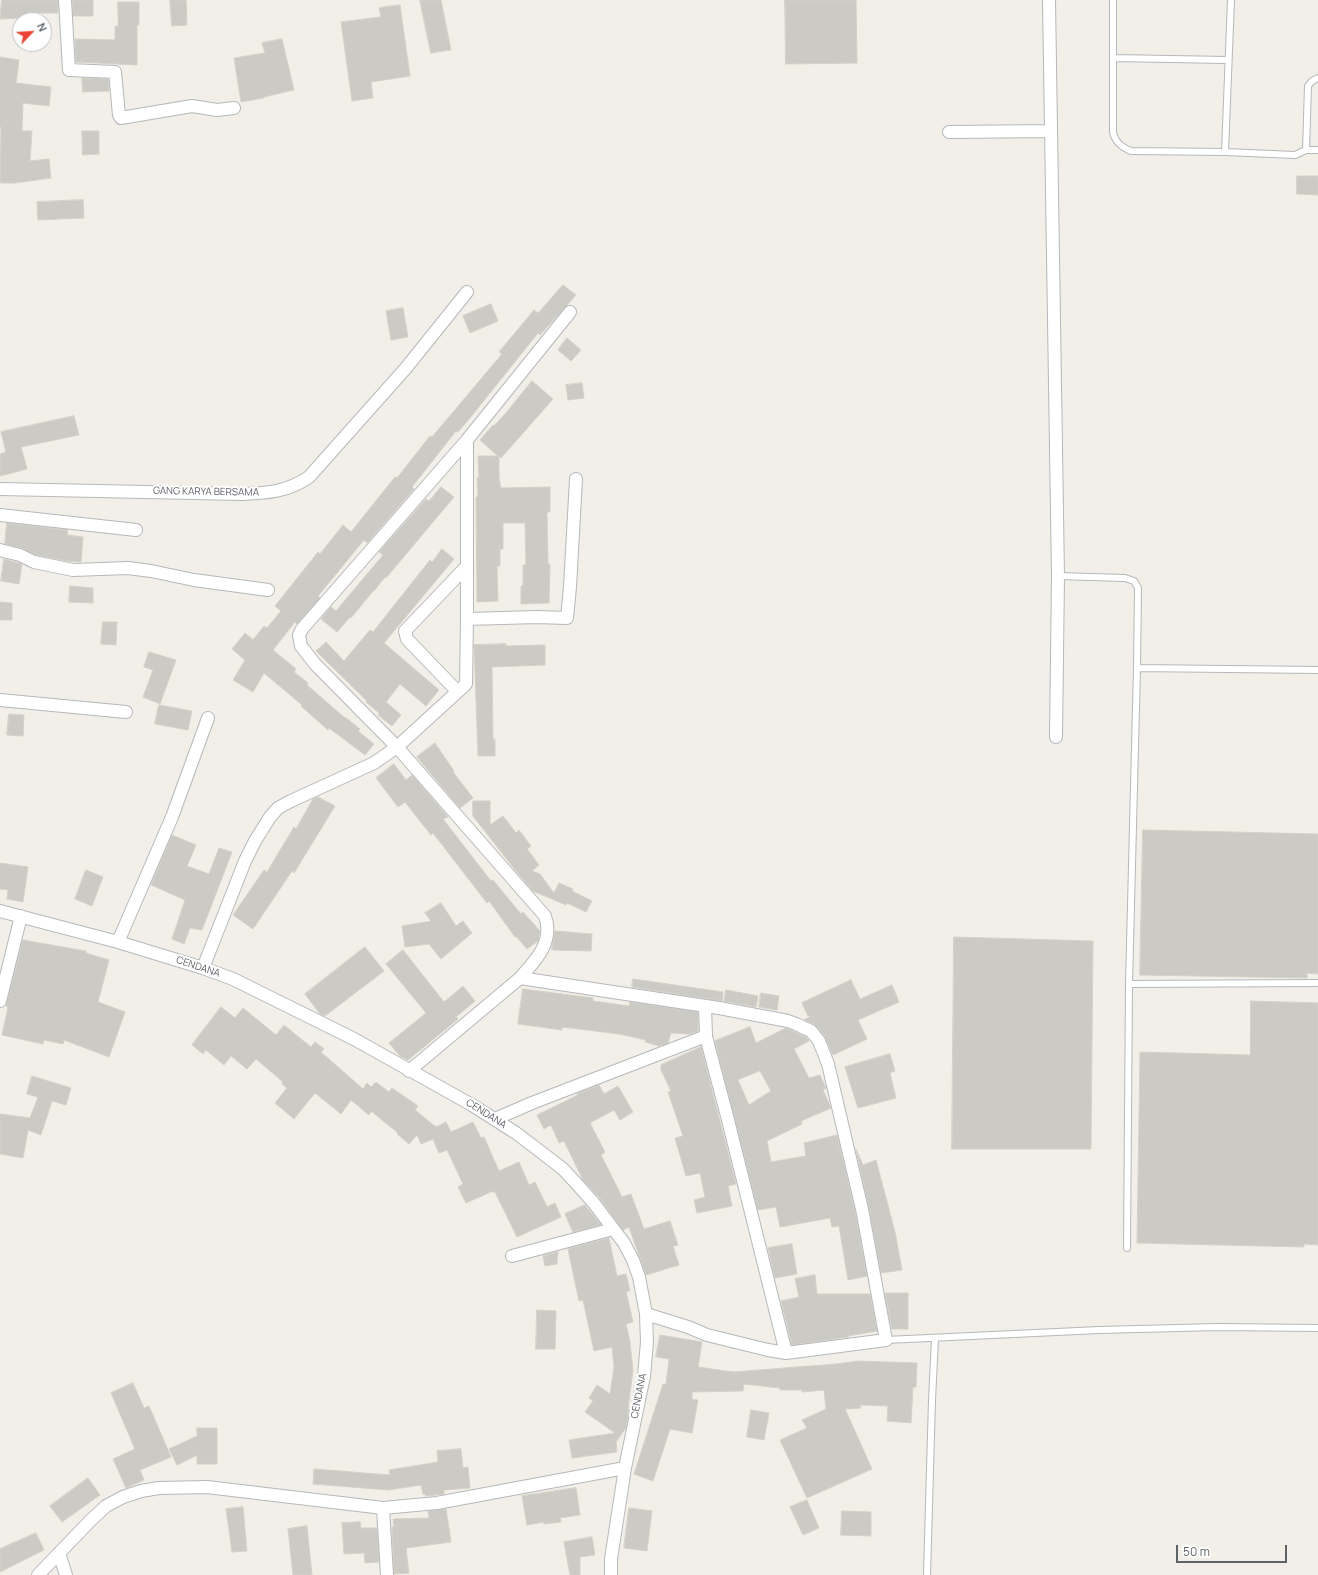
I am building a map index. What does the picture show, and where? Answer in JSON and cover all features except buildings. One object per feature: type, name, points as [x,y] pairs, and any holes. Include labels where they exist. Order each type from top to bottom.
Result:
[{"type":"street","points":[[65,0],[69,70],[115,72],[119,115],[121,118],[192,106],[217,110],[234,108]]},
{"type":"street","points":[[1049,0],[1058,576],[1056,737]]},
{"type":"street","points":[[949,132],[1051,131]]},
{"type":"street","name":"GANG KARYA BERSAMA","points":[[0,488],[243,494],[267,493],[287,489],[299,484],[309,477],[406,368],[467,292]]},
{"type":"street","points":[[409,1070],[520,978],[542,952],[546,944],[548,924],[545,916],[397,746],[315,664],[301,646],[299,635],[302,629],[467,440],[570,312]]},
{"type":"street","points":[[203,968],[245,861],[255,841],[270,817],[278,808],[374,762],[397,746],[464,686],[466,682],[467,440]]},
{"type":"street","points":[[467,619],[537,617],[567,618],[576,479]]},
{"type":"street","points":[[0,515],[136,530]]},
{"type":"street","points":[[0,550],[20,555],[34,562],[73,570],[128,568],[194,580],[268,590]]},
{"type":"street","points":[[457,691],[407,639],[405,631],[467,566]]},
{"type":"street","points":[[0,700],[126,712]]},
{"type":"street","points":[[118,942],[172,817],[208,718]]},
{"type":"street","name":"CENDANA","points":[[0,911],[118,942],[233,978],[354,1039],[495,1119],[563,1169],[593,1202],[624,1243],[633,1260],[641,1283],[646,1314],[647,1342],[644,1376],[625,1468],[611,1559],[611,1575]]},
{"type":"street","points":[[0,1000],[21,916]]},
{"type":"street","points":[[520,978],[705,1006],[796,1024],[811,1031],[819,1041],[830,1070],[862,1209],[886,1340],[786,1353],[708,1335],[646,1314]]},
{"type":"street","points":[[705,1006],[706,1036],[728,1116],[786,1353]]},
{"type":"street","points":[[495,1119],[532,1103],[706,1036]]},
{"type":"street","points":[[512,1256],[614,1229]]},
{"type":"street","points":[[38,1575],[106,1506],[123,1497],[141,1491],[159,1488],[207,1487],[383,1508],[437,1503],[625,1468]]},
{"type":"street","points":[[383,1508],[387,1575]]},
{"type":"street","points":[[59,1553],[66,1575]]},
{"type":"lane","points":[[1113,0],[1113,132],[1117,142],[1121,146],[1131,151],[1225,152],[1291,155],[1306,150],[1318,150]]},
{"type":"lane","points":[[1225,152],[1227,60],[1231,0]]},
{"type":"lane","points":[[1113,58],[1227,60]]},
{"type":"lane","points":[[1306,150],[1308,86],[1312,80],[1318,78]]},
{"type":"lane","points":[[1058,576],[1125,578],[1134,581],[1138,588],[1138,668],[1129,984],[1127,1248]]},
{"type":"lane","points":[[1138,668],[1318,670]]},
{"type":"lane","points":[[1129,984],[1318,983]]},
{"type":"lane","points":[[886,1340],[935,1339],[1099,1330],[1217,1327],[1318,1328]]},
{"type":"lane","points":[[927,1575],[935,1339]]}]
